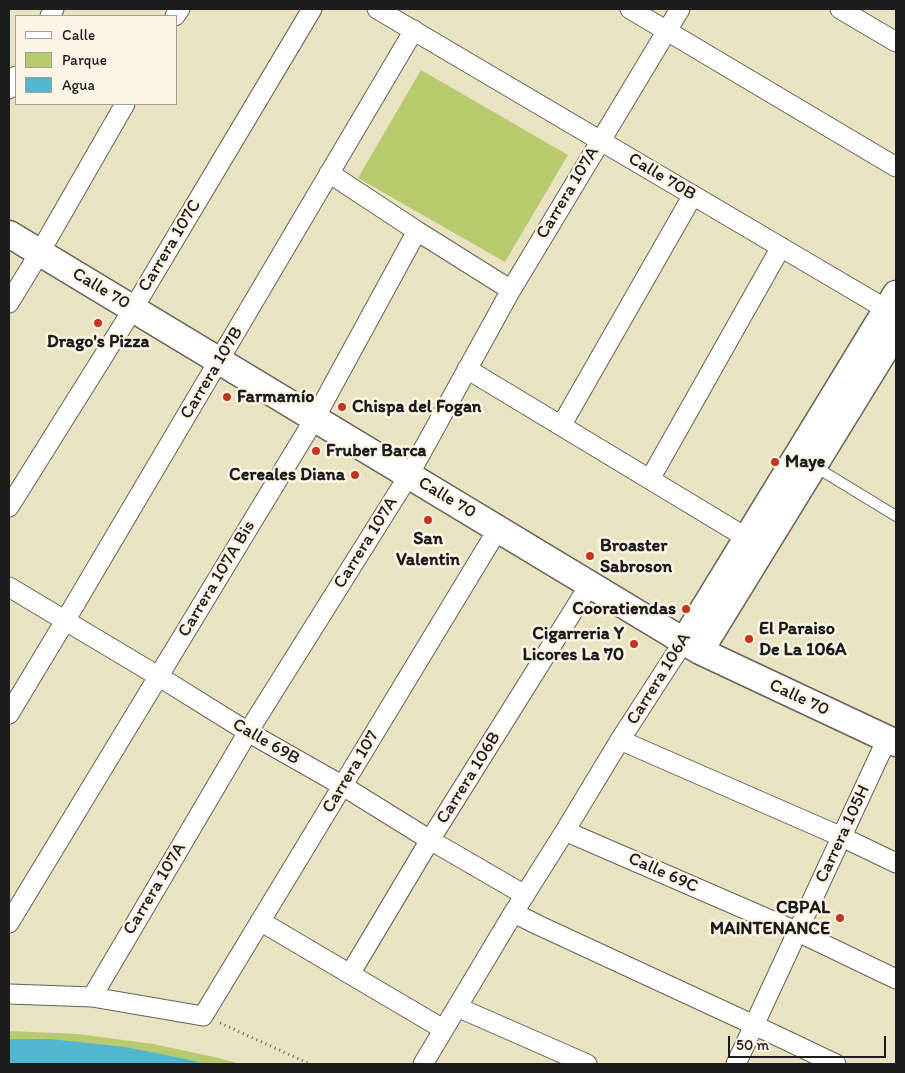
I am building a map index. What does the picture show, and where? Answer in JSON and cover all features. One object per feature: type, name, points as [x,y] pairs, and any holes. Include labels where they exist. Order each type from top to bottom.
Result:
[{"type":"street","name":"Carrera 107C","points":[[9,507],[133,309],[312,9]]},
{"type":"street","name":"Calle 70B","points":[[377,9],[894,312]]},
{"type":"street","points":[[630,9],[896,167]]},
{"type":"street","name":"Carrera 107A","points":[[92,997],[248,732],[409,475],[511,290],[680,9]]},
{"type":"street","points":[[840,9],[896,42]]},
{"type":"street","name":"Carrera 107B","points":[[9,714],[220,361],[414,30]]},
{"type":"street","points":[[9,89],[15,78]]},
{"type":"street","points":[[9,303],[124,105]]},
{"type":"street","points":[[330,173],[511,290]]},
{"type":"street","points":[[561,426],[693,195]]},
{"type":"street","name":"Carrera 107A Bis","points":[[9,923],[315,418],[417,231]]},
{"type":"street","name":"Calle 70","points":[[9,234],[692,646],[892,741]]},
{"type":"street","points":[[650,479],[781,247]]},
{"type":"street","name":"Carrera 106A","points":[[423,1064],[524,895],[620,740],[692,646],[814,466],[894,312]]},
{"type":"street","name":"Carrera 106A","points":[[692,646],[747,538],[894,312]]},
{"type":"street","points":[[467,369],[747,538]]},
{"type":"street","name":"Carrera 107","points":[[203,1016],[498,529]]},
{"type":"street","name":"Carrera 106B","points":[[350,974],[430,840],[590,584]]},
{"type":"street","name":"Calle 69B","points":[[9,587],[248,732],[524,895]]},
{"type":"street","points":[[620,740],[842,836],[896,863]]},
{"type":"street","name":"Carrera 105H","points":[[736,1064],[842,836],[892,741]]},
{"type":"street","name":"Calle 69C","points":[[565,830],[798,932],[896,979]]},
{"type":"street","points":[[514,912],[538,925],[836,1064]]},
{"type":"street","points":[[260,921],[443,1029]]},
{"type":"street","points":[[9,994],[92,997],[203,1016]]},
{"type":"street","points":[[457,1007],[587,1064]]},
{"type":"lane","points":[[814,466],[896,516]]},
{"type":"path","points":[[203,1016],[310,1064]]},
{"type":"green space","points":[[421,70],[568,155],[505,262],[358,178]]},
{"type":"green space","points":[[9,1031],[78,1034],[153,1044],[240,1064],[9,1064]]},
{"type":"water","points":[[9,1039],[50,1039],[125,1047],[205,1064],[9,1064]]},
{"type":"place","name":"Drago's Pizza","points":[[98,323]]},
{"type":"place","name":"Farmamío","points":[[227,397]]},
{"type":"place","name":"Chispa del Fogan","points":[[342,407]]},
{"type":"place","name":"Fruber Barca","points":[[316,451]]},
{"type":"place","name":"Maye","points":[[775,462]]},
{"type":"place","name":"Cereales Diana","points":[[355,475]]},
{"type":"place","name":"San Valentin","points":[[428,520]]},
{"type":"place","name":"Broaster Sabroson","points":[[590,556]]},
{"type":"place","name":"Cooratiendas","points":[[686,609]]},
{"type":"place","name":"El Paraiso De La 106A","points":[[749,639]]},
{"type":"place","name":"Cigarreria Y Licores La 70","points":[[634,644]]},
{"type":"place","name":"CBPAL MAINTENANCE","points":[[840,918]]}]
